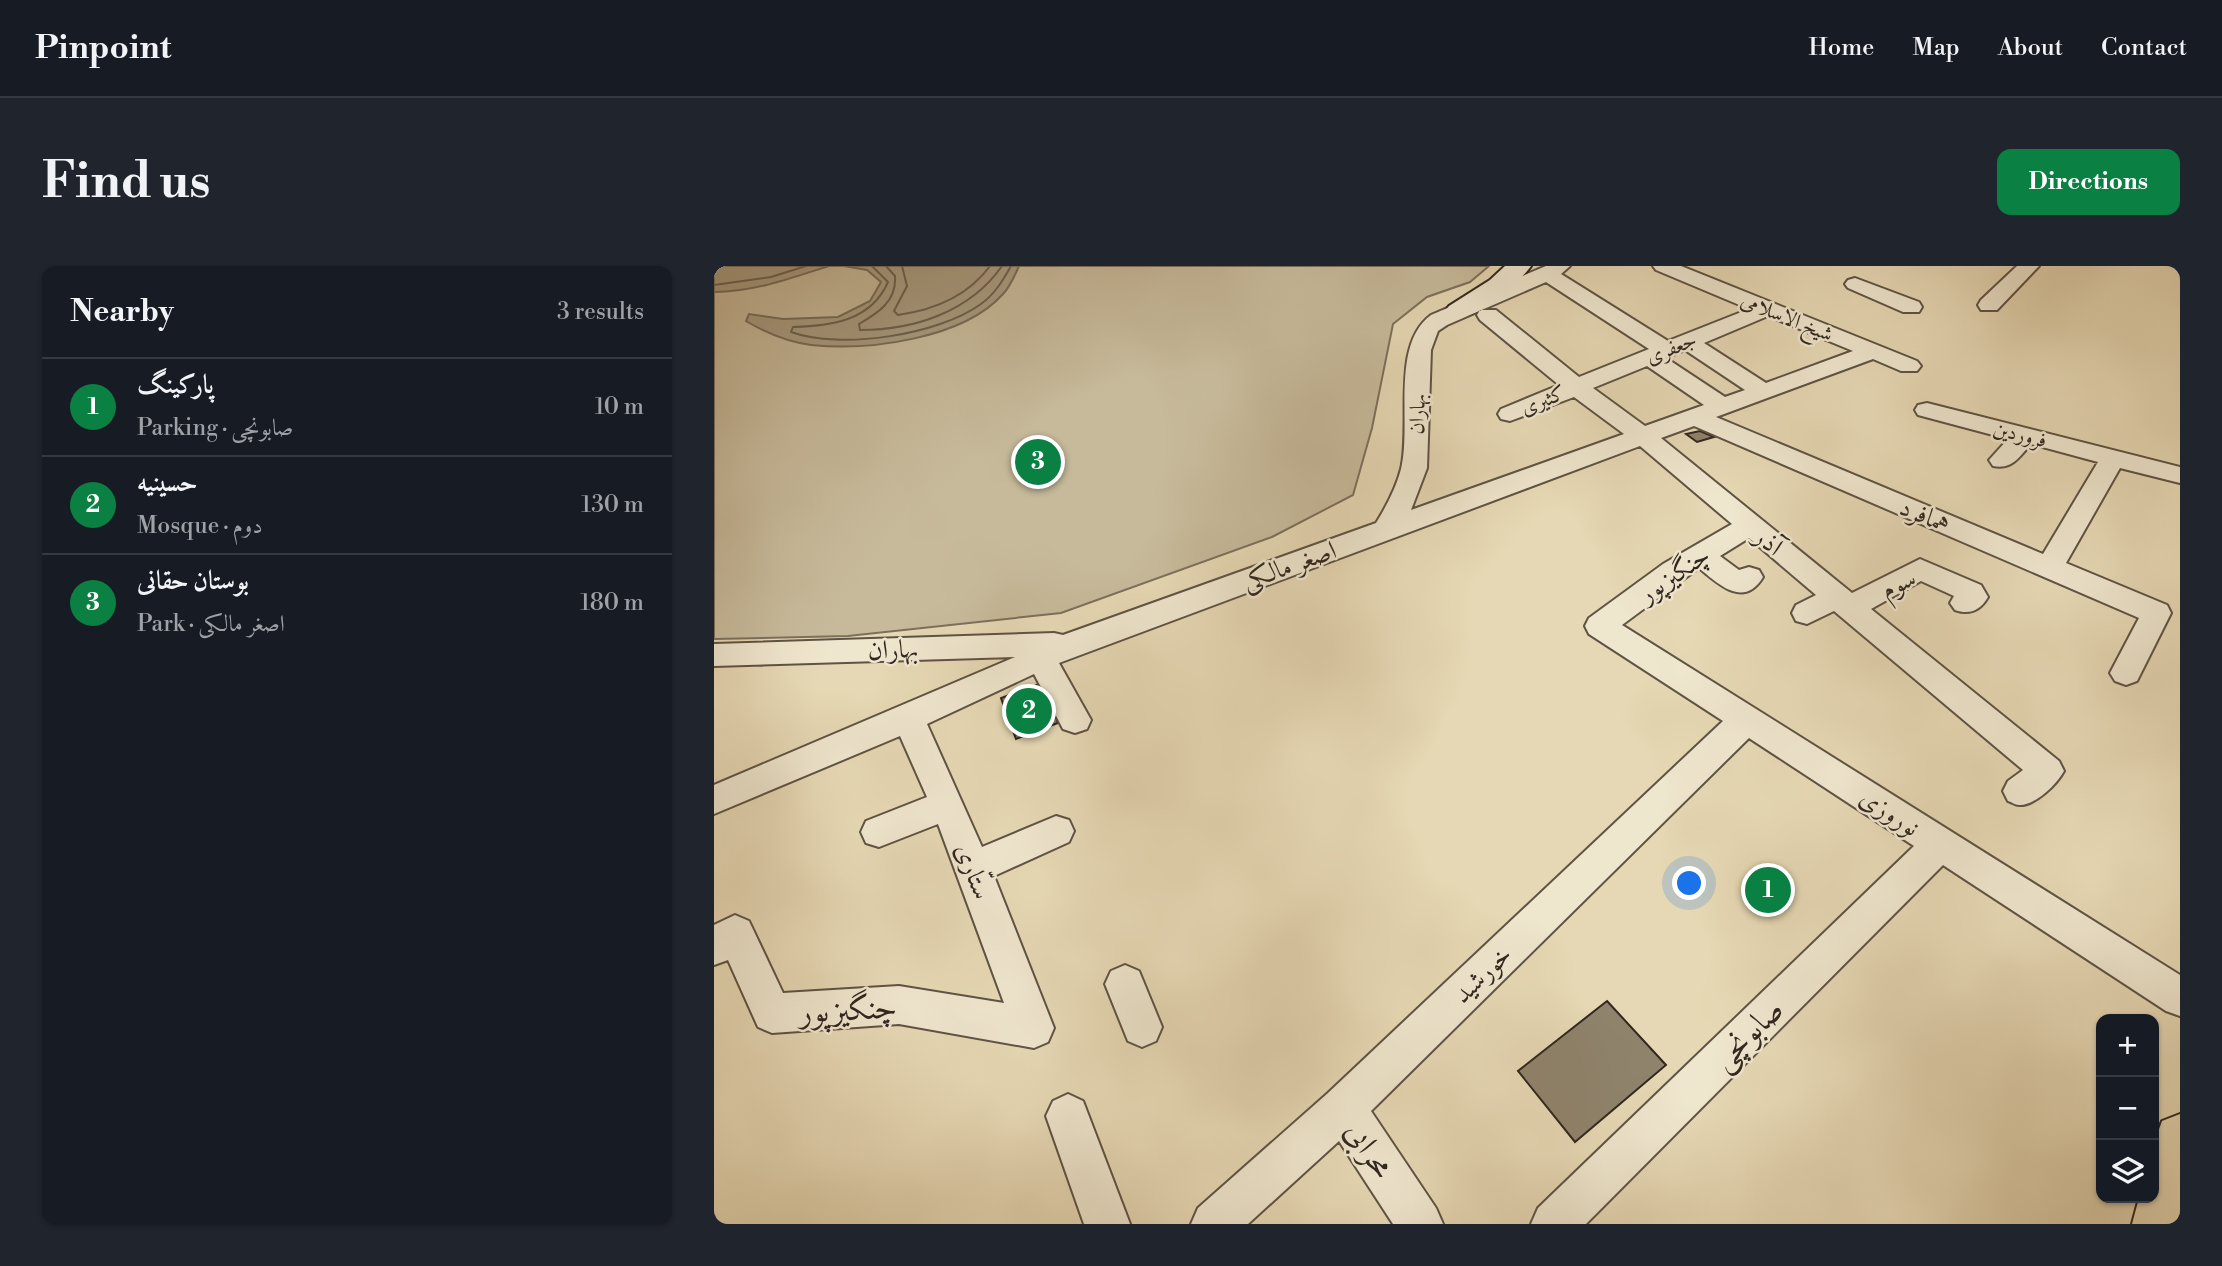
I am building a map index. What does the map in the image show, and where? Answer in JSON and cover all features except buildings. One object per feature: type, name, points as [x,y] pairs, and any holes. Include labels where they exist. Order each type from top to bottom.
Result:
[{"type":"main road","points":[[2159,1224],[2180,1139]]},
{"type":"street","points":[[1458,312],[1499,285],[1519,266]]},
{"type":"street","name":"شیخ الاسلامی","points":[[1663,266],[1909,366]]},
{"type":"street","points":[[1989,305],[2029,266]]},
{"type":"street","points":[[1458,312],[1554,270],[1667,349],[1724,407]]},
{"type":"street","points":[[1856,285],[1911,307]]},
{"type":"street","name":"جعفری","points":[[1576,387],[1767,309]]},
{"type":"street","name":"بهاران","points":[[1385,530],[1398,509],[1414,468],[1420,350],[1423,337],[1428,328],[1458,312]]},
{"type":"street","name":"آذر","points":[[1488,315],[1576,387],[1643,436],[2047,771],[2020,790]]},
{"type":"street","points":[[1667,349],[1764,392]]},
{"type":"street","name":"اصغر مالکی","points":[[714,800],[1072,645],[1872,352]]},
{"type":"street","name":"کثیری","points":[[1510,414],[1576,387]]},
{"type":"street","name":"فروردین","points":[[1927,410],[2180,475]]},
{"type":"street","name":"همافرد","points":[[1695,417],[2156,614],[2126,673]]},
{"type":"street","points":[[2002,460],[2025,436]]},
{"type":"street","points":[[2049,568],[2113,458]]},
{"type":"street","name":"چنگیزپور","points":[[1600,626],[1673,571],[1751,525]]},
{"type":"street","points":[[1700,554],[1736,583],[1749,577]]},
{"type":"street","name":"سوم","points":[[1844,602],[1920,569],[1971,592],[1973,597],[1965,603]]},
{"type":"street","points":[[1807,613],[1844,602]]},
{"type":"street","name":"نوروزی","points":[[1600,626],[2180,998]]},
{"type":"street","name":"بهاران","points":[[714,655],[1072,645]]},
{"type":"street","points":[[1041,659],[1075,720]]},
{"type":"street","name":"ستّاری","points":[[908,718],[948,804],[1034,1028]]},
{"type":"street","name":"خورشید","points":[[1214,1224],[1343,1108],[1746,720]]},
{"type":"street","points":[[879,832],[948,804]]},
{"type":"street","points":[[973,868],[1056,831]]},
{"type":"street","name":"صابونچی","points":[[1554,1224],[1940,844]]},
{"type":"street","name":"چنگیزپور","points":[[714,947],[735,933],[772,1013],[899,1004],[1034,1028]]},
{"type":"street","points":[[1125,984],[1142,1027]]},
{"type":"street","name":"محرابی","points":[[1343,1108],[1420,1224]]},
{"type":"street","points":[[1068,1116],[1107,1224]]},
{"type":"shaded area","points":[[714,266],[1489,266],[1470,282],[1427,297],[1393,324],[1372,428],[1353,495],[1272,537],[1061,613],[848,636],[714,639]]},
{"type":"water","points":[[714,266],[829,266],[758,287],[714,292]]},
{"type":"water","points":[[844,266],[1019,266],[1006,291],[986,309],[964,322],[913,339],[859,346],[811,345],[777,336],[746,321],[749,314],[783,319],[838,317],[870,301],[881,282],[867,270]]},
{"type":"place","name":"بوستان حقانی","points":[[1038,462]]},
{"type":"place","name":"حسینیه","points":[[1029,711]]},
{"type":"place","name":"پارکینگ","points":[[1768,890]]}]
